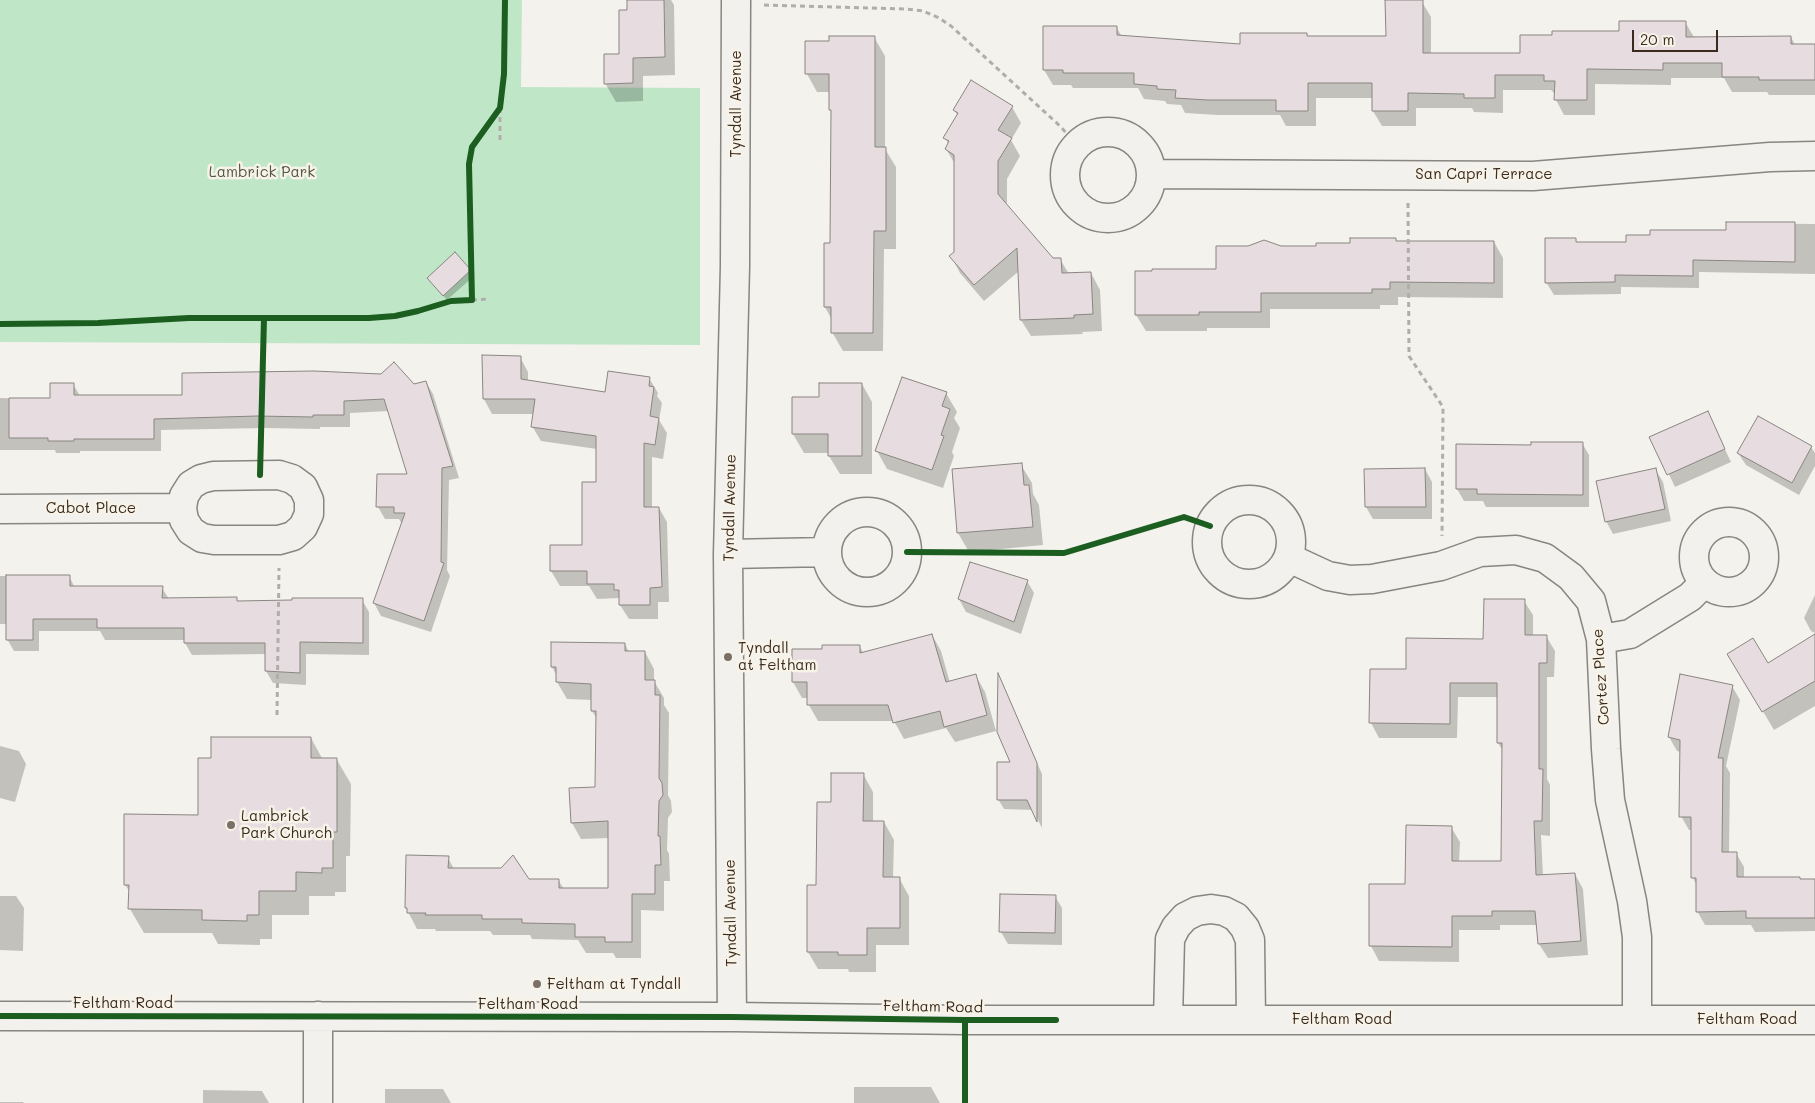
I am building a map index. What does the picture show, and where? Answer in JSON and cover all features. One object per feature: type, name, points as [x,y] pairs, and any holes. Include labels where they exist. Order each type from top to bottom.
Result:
[{"type":"street","name":"Tyndall Avenue","points":[[732,1017],[728,554],[735,266],[736,2]]},
{"type":"street","points":[[1103,133],[1117,133],[1130,138],[1141,148],[1149,160],[1152,174],[1150,188],[1143,200],[1133,210],[1120,216],[1106,218],[1093,215],[1081,208],[1071,198],[1066,184],[1065,170],[1069,157],[1077,145],[1089,136],[1103,133]]},
{"type":"street","name":"San Capri Terrace","points":[[1152,174],[1533,176],[1770,157],[1815,156]]},
{"type":"street","points":[[279,475],[292,479],[303,487],[309,500],[309,514],[304,527],[293,536],[280,540],[214,540],[202,538],[191,530],[184,520],[182,508],[184,496],[191,485],[201,479],[213,476],[279,475]]},
{"type":"street","name":"Cabot Place","points":[[0,509],[182,508]]},
{"type":"street","name":"Cortez Place","points":[[1289,558],[1328,576],[1350,580],[1372,579],[1441,566],[1480,552],[1516,550],[1545,558],[1571,577],[1591,601],[1601,639],[1610,800],[1632,901],[1637,937],[1637,1019]]},
{"type":"street","points":[[728,554],[826,552]]},
{"type":"street","points":[[1601,639],[1630,634],[1690,597],[1704,583]]},
{"type":"street","points":[[1168,1020],[1170,939],[1176,927],[1185,917],[1197,911],[1211,909],[1224,911],[1236,918],[1245,928],[1250,940],[1251,1019]]},
{"type":"street","name":"Feltham Road","points":[[0,1016],[732,1017],[965,1020],[1815,1020]]},
{"type":"street","points":[[318,1016],[318,1103]]},
{"type":"path","points":[[736,2],[923,11],[951,26],[1060,126],[1077,145]]},
{"type":"path","points":[[500,142],[501,99]]},
{"type":"path","points":[[494,114],[500,108]]},
{"type":"path","points":[[1408,174],[1409,356],[1443,407],[1441,566]]},
{"type":"path","points":[[472,290],[472,300]]},
{"type":"path","points":[[462,299],[488,299]]},
{"type":"path","points":[[277,715],[280,540]]},
{"type":"green space","name":"Lambrick Park","points":[[0,0],[522,0],[521,87],[700,88],[700,345],[0,342]]},
{"type":"building","points":[[627,0],[664,0],[665,57],[633,58],[633,83],[604,84],[604,54],[619,54],[619,10],[627,10]]},
{"type":"building","points":[[1385,0],[1423,0],[1423,53],[1520,53],[1520,35],[1552,35],[1552,31],[1619,31],[1619,21],[1686,21],[1686,37],[1791,36],[1791,44],[1815,44],[1815,80],[1759,80],[1759,77],[1722,77],[1722,63],[1663,63],[1663,70],[1587,69],[1587,100],[1554,100],[1555,81],[1544,81],[1544,75],[1495,75],[1495,98],[1464,98],[1464,94],[1408,93],[1408,111],[1372,111],[1372,83],[1308,83],[1308,111],[1276,111],[1276,100],[1175,98],[1176,90],[1157,89],[1157,86],[1134,84],[1134,73],[1063,73],[1063,70],[1043,70],[1043,26],[1117,26],[1117,35],[1240,44],[1240,33],[1307,33],[1307,36],[1386,36]]},
{"type":"building","points":[[829,36],[875,36],[875,147],[886,147],[886,231],[874,231],[873,333],[831,333],[831,307],[824,307],[824,243],[830,243],[831,110],[829,110],[829,74],[805,74],[805,41],[829,41]]},
{"type":"building","points":[[971,80],[1013,106],[998,130],[1012,138],[998,161],[998,194],[1053,258],[1061,258],[1062,273],[1091,272],[1093,314],[1074,315],[1074,318],[1020,320],[1017,248],[974,285],[949,256],[954,252],[954,155],[945,149],[949,141],[943,138],[958,113],[953,110]]},
{"type":"building","points":[[1726,222],[1795,222],[1795,262],[1693,260],[1693,276],[1615,275],[1615,282],[1545,283],[1545,238],[1576,238],[1576,242],[1626,242],[1626,235],[1650,235],[1650,230],[1726,230]]},
{"type":"building","points":[[1350,238],[1396,238],[1396,241],[1494,241],[1494,283],[1390,282],[1390,289],[1372,289],[1372,293],[1261,293],[1261,312],[1199,312],[1199,315],[1135,315],[1135,271],[1152,271],[1152,269],[1216,269],[1216,246],[1248,246],[1264,240],[1281,246],[1316,246],[1316,243],[1350,243]]},
{"type":"building","points":[[455,252],[471,270],[443,296],[427,278]]},
{"type":"building","points":[[482,355],[521,356],[521,379],[605,392],[608,371],[650,377],[649,386],[654,387],[650,416],[659,418],[655,445],[644,443],[644,507],[659,507],[662,587],[650,588],[650,605],[619,605],[619,590],[614,590],[614,584],[587,584],[587,571],[550,571],[550,545],[582,545],[582,482],[596,482],[596,436],[531,427],[535,399],[483,399]]},
{"type":"building","points":[[394,362],[414,384],[426,381],[453,466],[442,468],[441,562],[444,563],[424,621],[373,603],[405,513],[394,513],[394,507],[376,507],[377,474],[407,474],[384,399],[344,401],[344,415],[154,419],[154,439],[74,439],[74,441],[48,441],[48,438],[9,438],[9,398],[50,398],[50,383],[74,383],[74,395],[182,395],[182,373],[314,371],[381,374]]},
{"type":"building","points":[[902,377],[947,392],[942,406],[950,409],[941,435],[944,436],[932,470],[875,451]]},
{"type":"building","points":[[819,383],[862,383],[862,456],[828,456],[828,434],[792,434],[792,397],[819,397]]},
{"type":"building","points":[[1708,411],[1725,449],[1667,475],[1649,437]]},
{"type":"building","points":[[1758,416],[1812,446],[1792,483],[1737,453]]},
{"type":"building","points":[[1531,442],[1583,442],[1583,495],[1477,494],[1477,489],[1456,489],[1456,444],[1531,445]]},
{"type":"building","points":[[1022,463],[1024,485],[1029,485],[1033,527],[957,533],[952,469]]},
{"type":"building","points":[[1425,468],[1426,507],[1365,507],[1364,469]]},
{"type":"building","points":[[1656,468],[1665,509],[1605,522],[1596,481]]},
{"type":"building","points":[[970,562],[1028,580],[1014,622],[958,599]]},
{"type":"building","points":[[6,575],[70,575],[70,586],[163,586],[162,598],[237,597],[237,601],[292,600],[292,598],[363,598],[363,643],[300,642],[300,673],[265,671],[265,643],[184,643],[184,628],[97,628],[97,619],[33,619],[33,640],[6,640]]},
{"type":"building","points":[[1484,599],[1525,599],[1525,635],[1547,635],[1547,663],[1539,663],[1539,769],[1543,769],[1542,821],[1534,821],[1536,875],[1575,873],[1581,941],[1538,944],[1535,911],[1492,911],[1492,916],[1452,916],[1452,947],[1369,946],[1369,884],[1405,884],[1406,825],[1452,826],[1452,861],[1501,861],[1502,743],[1497,743],[1497,683],[1450,683],[1450,724],[1369,723],[1370,669],[1406,669],[1406,638],[1483,639]]},
{"type":"building","points":[[932,634],[946,682],[976,674],[987,715],[944,727],[940,711],[893,723],[888,705],[807,705],[807,682],[792,682],[792,649],[822,649],[822,645],[860,645],[860,653]]},
{"type":"building","points":[[1815,634],[1815,681],[1762,712],[1727,654],[1753,638],[1768,663]]},
{"type":"building","points":[[551,642],[625,643],[625,651],[645,651],[645,680],[655,680],[655,695],[660,695],[659,778],[662,783],[663,795],[659,801],[658,836],[660,836],[661,865],[655,865],[655,894],[632,894],[632,942],[605,942],[605,937],[575,937],[575,924],[522,923],[522,919],[482,919],[482,915],[425,915],[426,913],[407,913],[407,908],[405,908],[406,855],[449,856],[448,868],[501,868],[513,855],[529,879],[559,879],[559,888],[608,888],[608,821],[571,823],[569,788],[595,787],[596,711],[591,711],[591,684],[556,682],[556,667],[551,667]]},
{"type":"building","points":[[998,673],[1037,763],[1037,822],[1027,800],[997,800],[997,762],[1010,762],[997,732]]},
{"type":"building","points":[[1680,674],[1733,685],[1718,758],[1723,758],[1722,852],[1737,852],[1737,877],[1800,877],[1800,879],[1815,879],[1815,918],[1746,918],[1746,911],[1696,912],[1696,878],[1691,878],[1691,817],[1679,817],[1680,740],[1668,737]]},
{"type":"building","name":"Lambrick Park Church","points":[[211,737],[311,737],[311,758],[337,758],[337,832],[333,832],[333,868],[322,868],[322,873],[296,872],[296,891],[259,891],[259,915],[247,915],[247,921],[202,920],[202,910],[128,909],[129,885],[124,885],[124,814],[198,815],[198,758],[211,758]]},
{"type":"building","points":[[831,773],[864,773],[863,821],[884,821],[883,877],[900,877],[900,928],[867,928],[867,955],[838,955],[838,952],[807,952],[807,885],[816,885],[817,802],[831,802]]},
{"type":"building","points":[[1000,894],[1056,895],[1055,933],[999,932]]},
{"type":"cycle path","points":[[0,324],[98,323],[189,318],[369,318],[395,316],[451,301],[472,300],[469,164],[472,147],[500,108],[504,74],[505,0]]},
{"type":"cycle path","points":[[260,475],[264,318]]},
{"type":"cycle path","points":[[907,552],[1064,553],[1184,517],[1210,526]]},
{"type":"cycle path","points":[[0,1016],[732,1017],[1056,1020]]},
{"type":"cycle path","points":[[965,1020],[965,1103]]},
{"type":"place","name":"Tyndall at Feltham","points":[[728,657]]},
{"type":"place","name":"Lambrick Park Church","points":[[231,825]]},
{"type":"place","name":"Feltham at Tyndall","points":[[537,984]]}]
